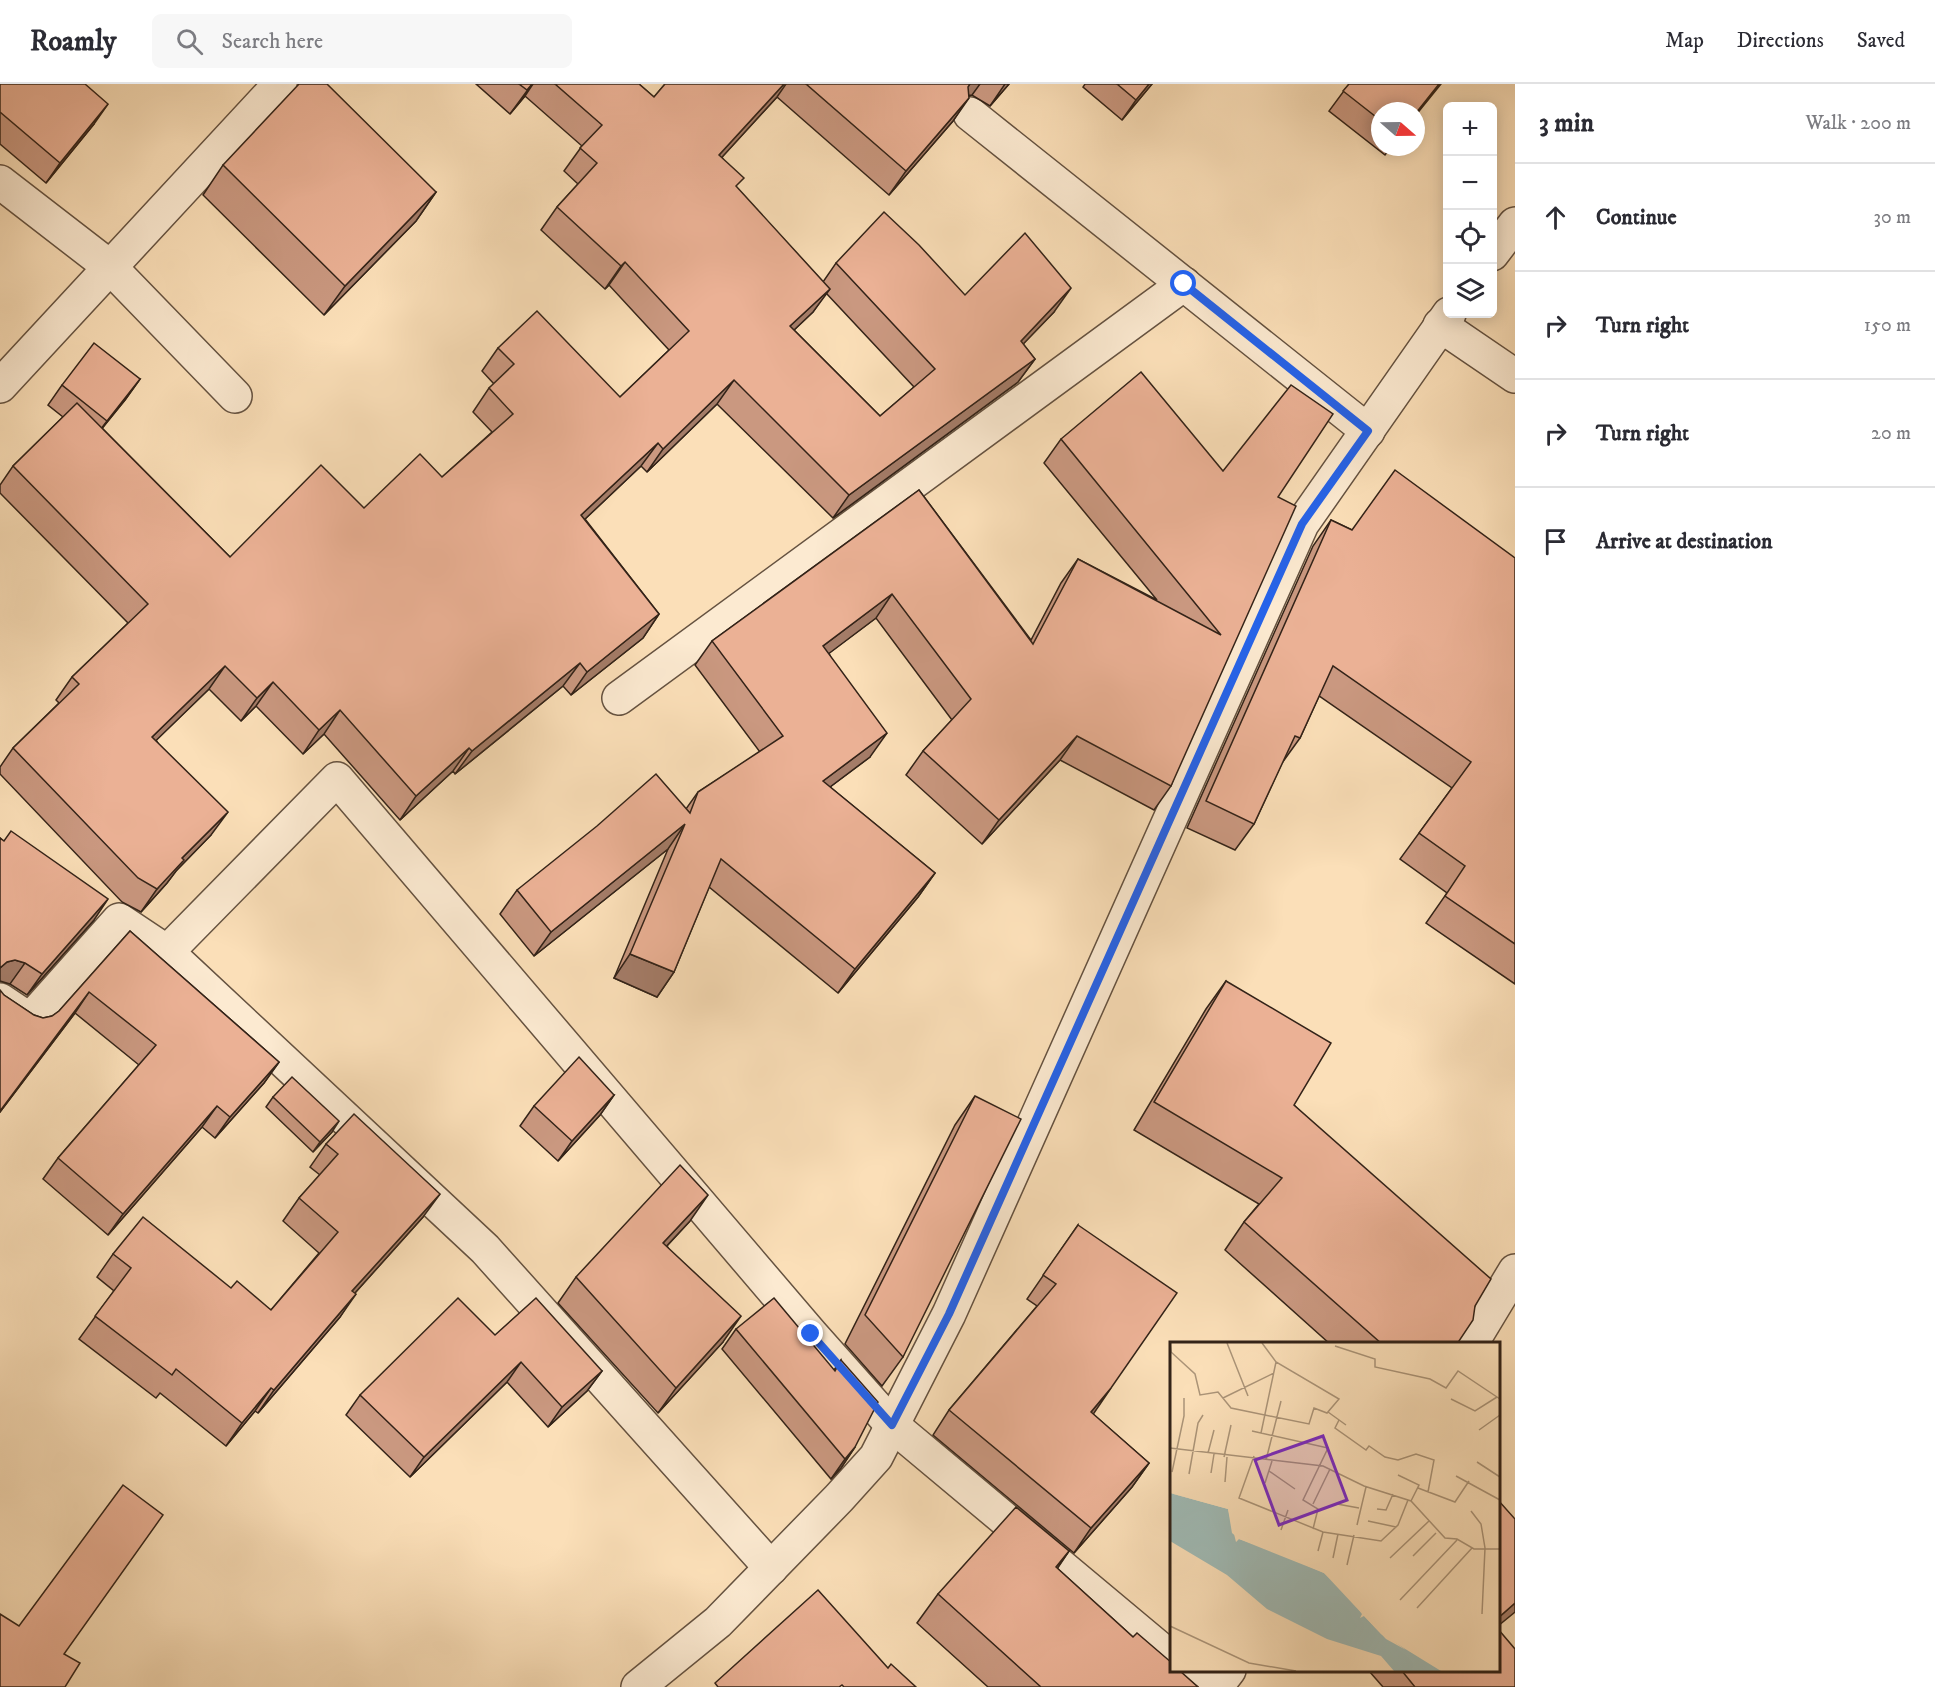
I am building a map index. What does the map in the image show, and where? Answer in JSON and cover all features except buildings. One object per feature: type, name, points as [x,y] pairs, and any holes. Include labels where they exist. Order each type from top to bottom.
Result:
[{"type":"street","points":[[0,386],[280,84]]},
{"type":"street","points":[[970,114],[1368,431]]},
{"type":"street","points":[[0,182],[110,267],[235,396]]},
{"type":"street","points":[[1497,247],[1515,224]]},
{"type":"street","points":[[619,698],[1184,284]]},
{"type":"street","points":[[638,1687],[718,1622],[876,1456],[949,1314],[1302,524],[1444,319],[1515,376]]},
{"type":"street","points":[[167,952],[337,779],[811,1334],[892,1425],[1170,1657]]},
{"type":"street","points":[[0,1000],[30,1020],[119,920],[167,952],[485,1249],[771,1568]]},
{"type":"street","points":[[1472,1342],[1515,1271]]},
{"type":"street","points":[[1186,1672],[1204,1687]]},
{"type":"street","points":[[1216,1687],[1228,1672]]},
{"type":"route","points":[[811,1334],[892,1425],[949,1314],[1302,524],[1368,431],[1184,284]]}]
